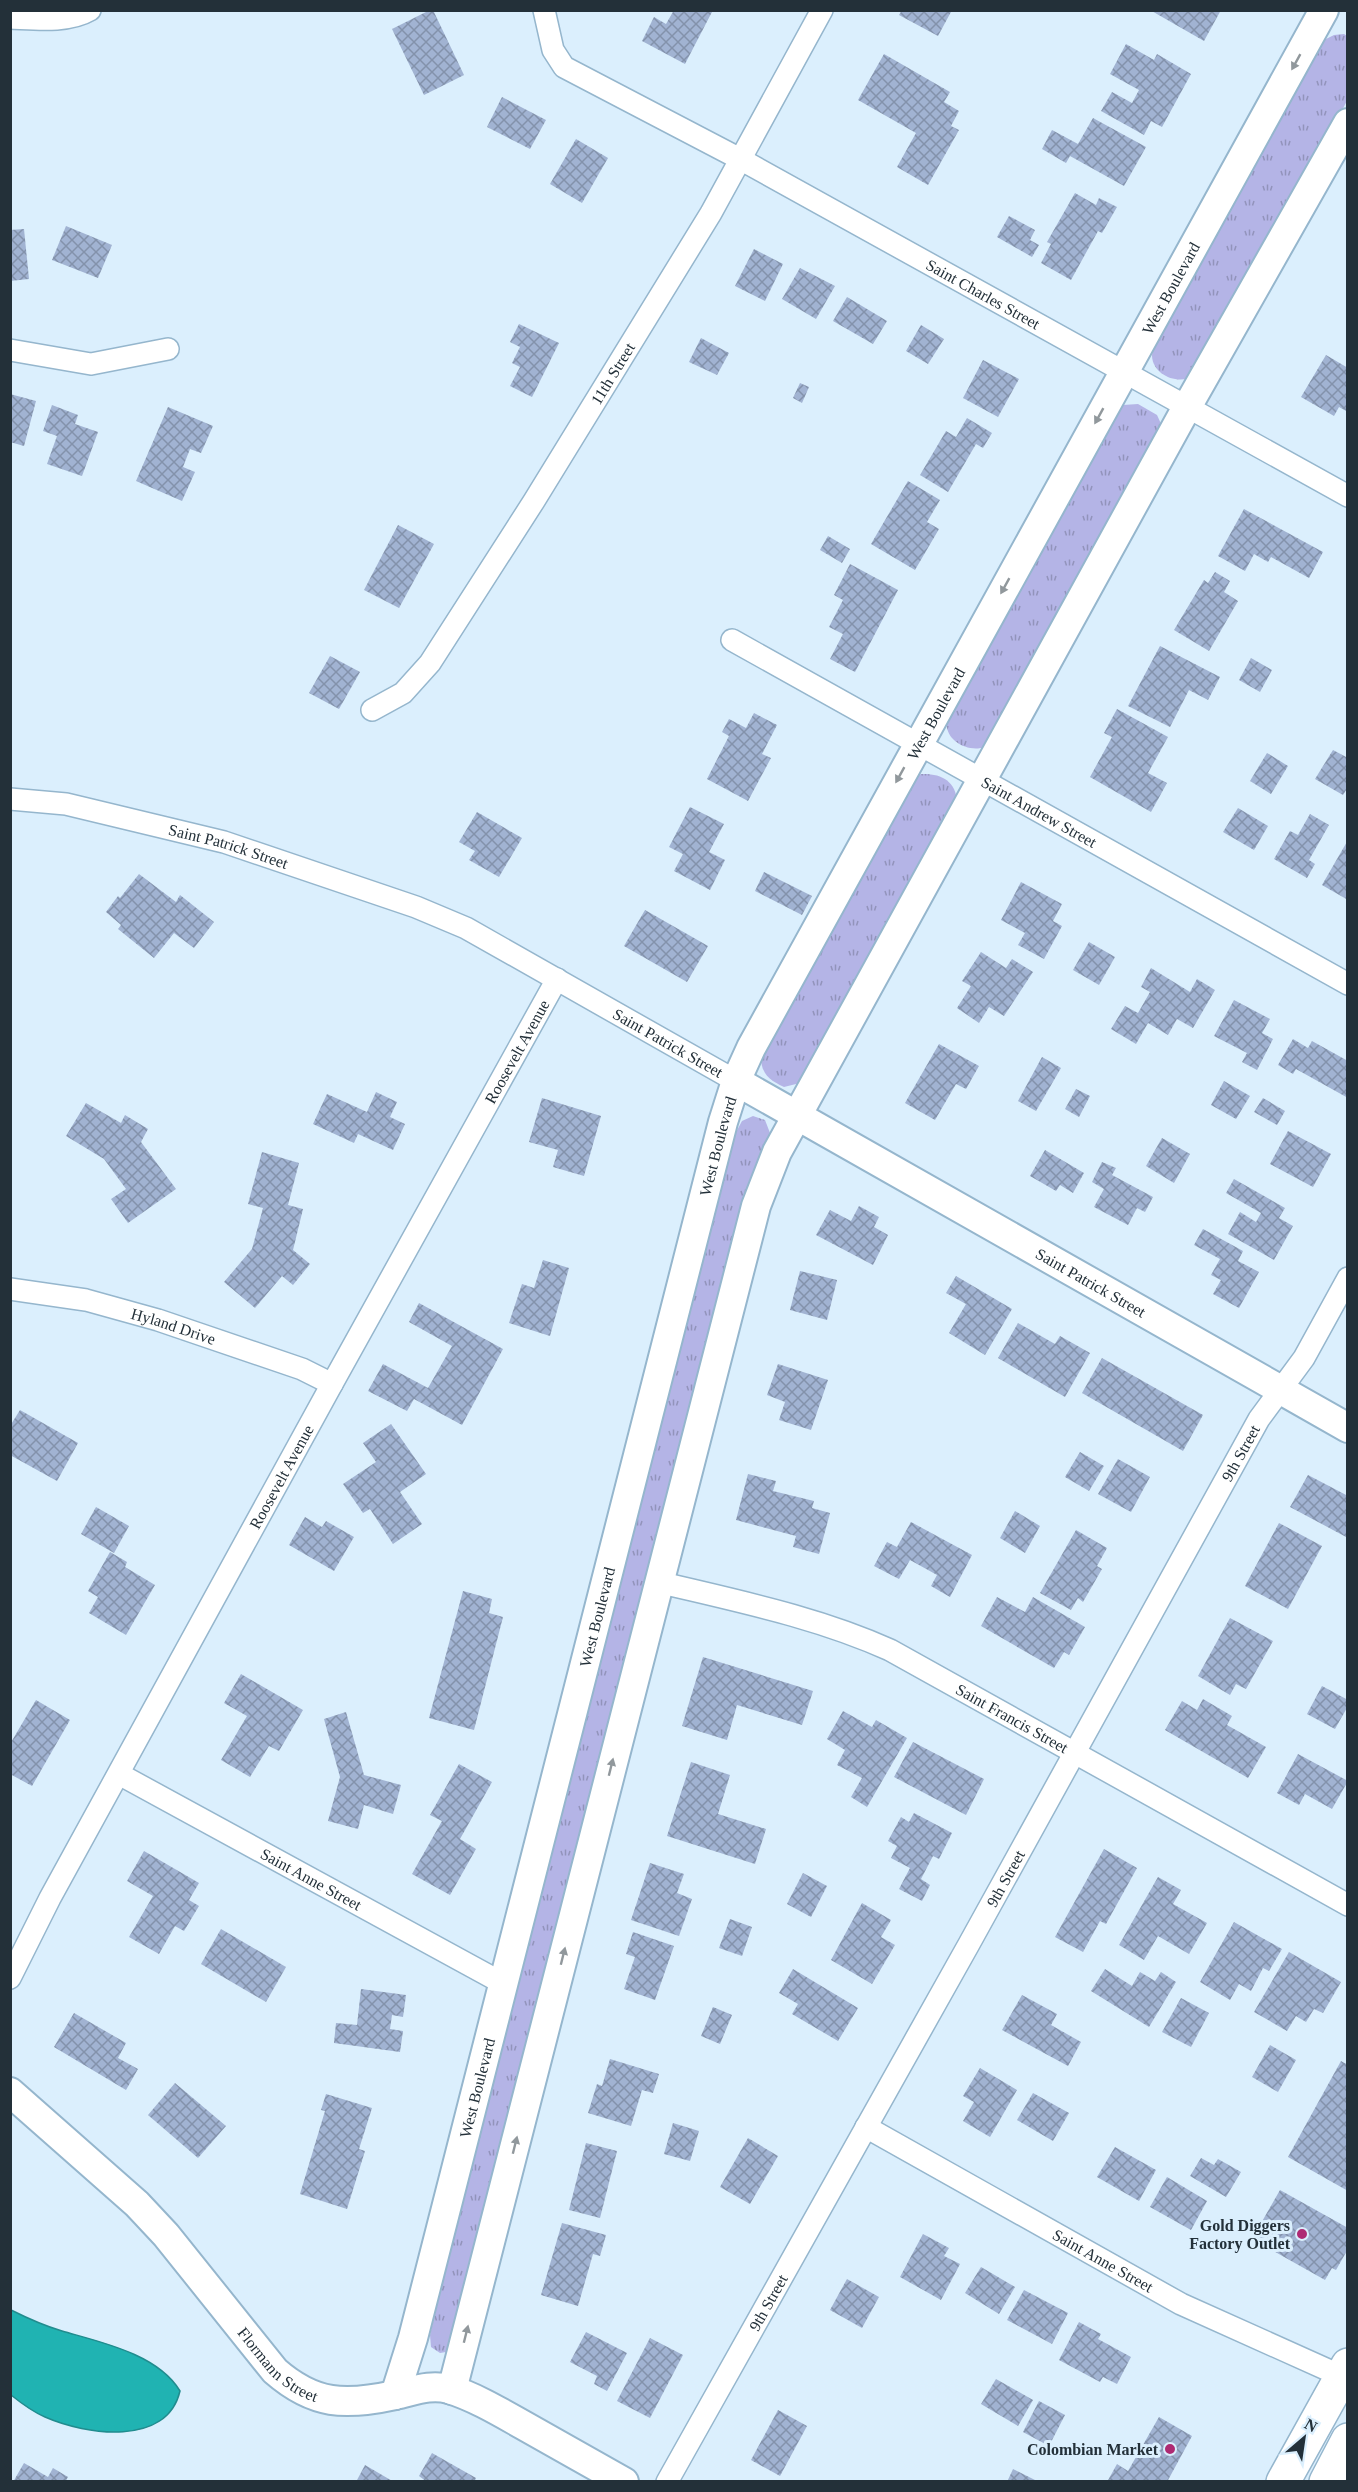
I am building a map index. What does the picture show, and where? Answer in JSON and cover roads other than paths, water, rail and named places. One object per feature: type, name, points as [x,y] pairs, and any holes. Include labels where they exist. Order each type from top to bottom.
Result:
[{"type":"highway","points":[[1283,2481],[1345,2373]]},
{"type":"highway","points":[[1326,2481],[1347,2440]]},
{"type":"street","points":[[10,18],[51,19],[85,14],[90,10]]},
{"type":"street","name":"Saint Charles Street","points":[[544,10],[553,50],[564,67],[740,159],[1347,496]]},
{"type":"street","name":"11th Street","points":[[372,710],[403,693],[430,663],[547,481],[705,223],[822,10]]},
{"type":"street","name":"West Boulevard","points":[[395,2395],[413,2338],[723,1122],[736,1081],[751,1048],[917,744],[1324,10]]},
{"type":"street","points":[[1339,10],[1347,15]]},
{"type":"street","points":[[452,2390],[756,1206],[777,1152],[1347,123]]},
{"type":"street","points":[[10,350],[91,364],[168,349]]},
{"type":"street","name":"Saint Andrew Street","points":[[732,640],[1347,984]]},
{"type":"street","name":"Saint Patrick Street","points":[[10,799],[66,804],[213,839],[373,890],[466,928],[1347,1428]]},
{"type":"street","name":"Roosevelt Avenue","points":[[10,1978],[50,1898],[557,979]]},
{"type":"street","name":"9th Street","points":[[667,2481],[1259,1419],[1304,1358],[1347,1278]]},
{"type":"street","name":"Hyland Drive","points":[[10,1289],[86,1300],[158,1320],[303,1369],[332,1384]]},
{"type":"street","name":"Saint Francis Street","points":[[658,1582],[819,1622],[891,1650],[1347,1905]]},
{"type":"street","name":"Saint Anne Street","points":[[119,1774],[504,1984]]},
{"type":"street","name":"Flormann Street","points":[[10,2092],[137,2204],[166,2235],[275,2371],[285,2380],[318,2398],[332,2401],[354,2402],[438,2387],[452,2390],[486,2404],[624,2481]]},
{"type":"street","name":"Saint Anne Street","points":[[866,2127],[1181,2304],[1345,2373]]},
{"type":"place","name":"Gold Diggers Factory Outlet","points":[[1302,2234]]},
{"type":"place","name":"Colombian Market","points":[[1170,2449]]}]
